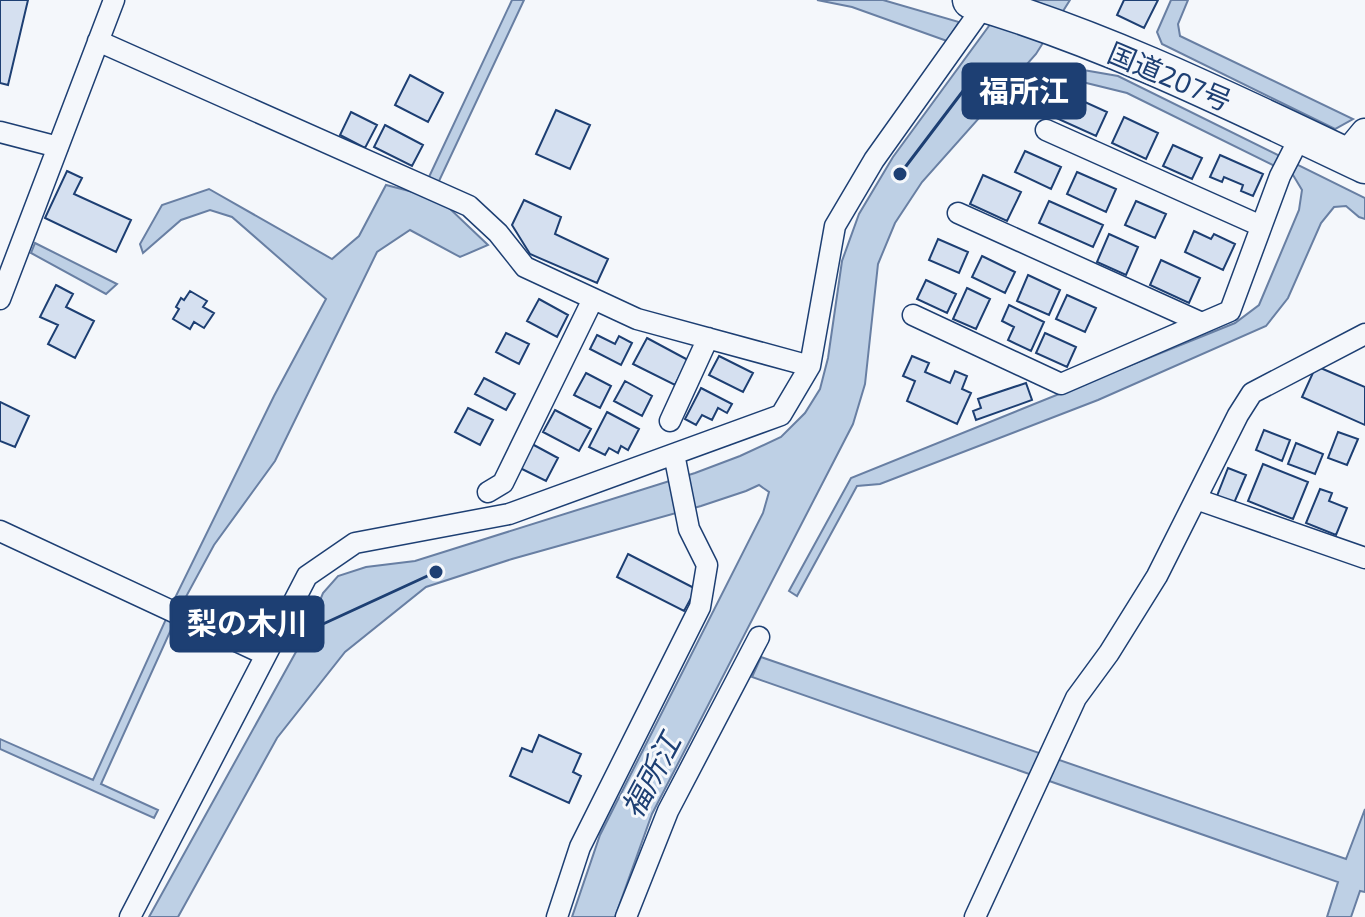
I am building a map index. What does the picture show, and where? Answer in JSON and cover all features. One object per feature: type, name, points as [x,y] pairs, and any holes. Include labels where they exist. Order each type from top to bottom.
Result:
[{"type":"highway","name":"国道207号","points":[[981,1],[1147,64],[1296,145],[1359,151]]},
{"type":"street","points":[[0,299],[114,0]]},
{"type":"street","points":[[130,917],[307,576],[355,543],[509,514],[781,415],[810,366],[835,226],[874,160],[981,1]]},
{"type":"street","points":[[98,41],[469,206],[498,233],[525,267],[593,299],[637,319],[810,366]]},
{"type":"street","points":[[1046,130],[1261,226]]},
{"type":"street","points":[[0,132],[58,147]]},
{"type":"street","points":[[913,315],[1061,384],[1230,311],[1280,176],[1296,145]]},
{"type":"street","points":[[958,213],[1202,323]]},
{"type":"street","points":[[488,492],[503,483],[593,299]]},
{"type":"street","points":[[975,917],[1076,698],[1109,653],[1157,576],[1252,393],[1365,334]]},
{"type":"street","points":[[670,421],[708,338]]},
{"type":"street","points":[[557,917],[580,847],[700,607],[707,565],[689,529],[674,454]]},
{"type":"street","points":[[1196,499],[1365,558]]},
{"type":"street","points":[[0,531],[266,655]]},
{"type":"street","points":[[626,917],[668,811],[759,637]]},
{"type":"water","points":[[512,0],[524,0],[431,198],[446,205],[488,245],[460,257],[410,230],[377,252],[275,461],[214,545],[181,606],[173,602],[274,396],[326,299],[232,217],[210,210],[181,220],[143,253],[140,244],[162,205],[209,189],[332,259],[359,236],[386,185],[421,194]]},
{"type":"water","points":[[817,0],[883,0],[959,22],[947,41],[852,7]]},
{"type":"water","points":[[1008,0],[1070,0],[1036,54],[922,182],[895,223],[878,264],[865,384],[853,424],[652,814],[615,917],[572,917],[600,835],[763,513],[769,492],[759,485],[701,506],[512,559],[426,587],[345,652],[277,738],[178,917],[149,917],[307,632],[323,593],[338,576],[366,567],[415,561],[695,473],[781,437],[805,413],[820,389],[828,358],[842,261],[859,214],[893,157]]},
{"type":"water","points":[[1171,0],[1188,0],[1178,24],[1180,36],[1353,119],[1335,129],[1162,44],[1157,32]]},
{"type":"water","points":[[1066,67],[1118,76],[1365,198],[1365,219],[1346,206],[1334,207],[1321,223],[1288,298],[1266,326],[1098,400],[880,484],[857,486],[797,596],[789,591],[851,478],[1235,323],[1259,305],[1299,210],[1302,190],[1293,175],[1127,93],[1062,77]]},
{"type":"water","points":[[35,243],[117,284],[106,294],[31,253]]},
{"type":"water","points":[[166,619],[174,623],[101,784],[158,810],[154,818],[0,749],[0,739],[93,780]]},
{"type":"water","points":[[761,657],[1346,859],[1365,809],[1365,892],[1360,891],[1351,917],[1327,917],[1338,882],[752,677]]},
{"type":"building","points":[[0,0],[28,0],[8,85],[0,83]]},
{"type":"building","points":[[1124,0],[1158,0],[1144,28],[1117,15]]},
{"type":"building","points":[[410,75],[443,93],[428,122],[395,105]]},
{"type":"building","points":[[1065,93],[1107,112],[1096,136],[1054,117]]},
{"type":"building","points":[[556,110],[590,125],[570,169],[536,154]]},
{"type":"building","points":[[351,112],[377,125],[365,148],[340,135]]},
{"type":"building","points":[[1124,117],[1158,133],[1146,159],[1112,143]]},
{"type":"building","points":[[385,125],[423,145],[412,166],[374,147]]},
{"type":"building","points":[[1173,145],[1202,158],[1192,179],[1163,166]]},
{"type":"building","points":[[1025,151],[1061,167],[1051,189],[1015,172]]},
{"type":"building","points":[[1220,155],[1263,174],[1253,196],[1241,191],[1243,185],[1224,177],[1222,182],[1210,177]]},
{"type":"building","points":[[67,171],[82,178],[74,194],[131,220],[116,252],[45,218]]},
{"type":"building","points":[[1077,172],[1116,189],[1106,212],[1067,194]]},
{"type":"building","points":[[983,175],[1021,192],[1007,221],[970,204]]},
{"type":"building","points":[[524,200],[561,217],[555,234],[608,259],[597,283],[530,254],[512,225]]},
{"type":"building","points":[[1049,201],[1103,225],[1093,247],[1039,223]]},
{"type":"building","points":[[1136,201],[1166,214],[1155,238],[1125,225]]},
{"type":"building","points":[[1194,231],[1211,239],[1214,234],[1235,244],[1223,270],[1185,252]]},
{"type":"building","points":[[1109,234],[1138,247],[1126,275],[1097,262]]},
{"type":"building","points":[[938,239],[968,252],[959,273],[929,260]]},
{"type":"building","points":[[982,256],[1015,272],[1005,293],[972,277]]},
{"type":"building","points":[[1161,260],[1200,278],[1189,303],[1150,285]]},
{"type":"building","points":[[1028,275],[1060,290],[1049,315],[1017,301]]},
{"type":"building","points":[[926,280],[956,294],[947,313],[917,299]]},
{"type":"building","points":[[56,285],[73,294],[66,307],[94,321],[75,358],[48,344],[58,325],[40,317]]},
{"type":"building","points":[[967,288],[990,299],[976,329],[953,319]]},
{"type":"building","points":[[190,291],[207,301],[203,307],[214,313],[204,328],[194,322],[190,329],[173,319],[181,298],[184,300]]},
{"type":"building","points":[[1067,295],[1096,308],[1085,332],[1056,319]]},
{"type":"building","points":[[539,299],[568,315],[557,337],[527,321]]},
{"type":"building","points":[[1009,305],[1044,322],[1031,351],[1008,340],[1014,327],[1002,321]]},
{"type":"building","points":[[506,333],[529,344],[519,364],[496,352]]},
{"type":"building","points":[[1045,333],[1076,347],[1067,367],[1036,353]]},
{"type":"building","points":[[597,335],[615,344],[619,336],[632,343],[621,365],[590,349]]},
{"type":"building","points":[[647,338],[688,360],[675,385],[633,364]]},
{"type":"building","points":[[719,356],[753,373],[743,392],[709,375]]},
{"type":"building","points":[[912,356],[929,363],[925,372],[950,383],[955,371],[967,376],[962,389],[971,393],[957,424],[907,401],[915,381],[903,376]]},
{"type":"building","points":[[1316,366],[1365,387],[1365,425],[1302,397]]},
{"type":"building","points":[[586,373],[611,386],[600,408],[574,395]]},
{"type":"building","points":[[484,378],[515,394],[506,410],[475,394]]},
{"type":"building","points":[[625,381],[652,396],[642,416],[614,401]]},
{"type":"building","points":[[1026,383],[1032,400],[976,420],[973,411],[981,408],[978,399]]},
{"type":"building","points":[[701,388],[732,404],[727,413],[718,408],[712,420],[702,415],[696,425],[685,419]]},
{"type":"building","points":[[0,402],[29,416],[15,447],[0,441]]},
{"type":"building","points":[[468,408],[493,420],[480,445],[455,432]]},
{"type":"building","points":[[555,410],[591,429],[579,451],[543,432]]},
{"type":"building","points":[[607,412],[639,429],[628,450],[621,446],[618,453],[609,448],[605,455],[589,447]]},
{"type":"building","points":[[1264,430],[1290,440],[1282,461],[1256,450]]},
{"type":"building","points":[[1338,432],[1358,439],[1347,465],[1328,458]]},
{"type":"building","points":[[1296,443],[1323,454],[1315,474],[1288,464]]},
{"type":"building","points":[[532,444],[558,458],[546,481],[520,468]]},
{"type":"building","points":[[1263,464],[1308,482],[1293,519],[1248,501]]},
{"type":"building","points":[[1228,468],[1246,475],[1234,503],[1217,496]]},
{"type":"building","points":[[1320,489],[1332,493],[1329,501],[1347,508],[1336,535],[1306,523]]},
{"type":"building","points":[[628,554],[696,589],[684,611],[617,577]]},
{"type":"building","points":[[539,735],[581,754],[573,772],[581,776],[569,803],[510,776],[522,748],[532,752]]},
{"type":"place","name":"福所江","points":[[900,174]]},
{"type":"place","name":"梨の木川","points":[[436,572]]}]
